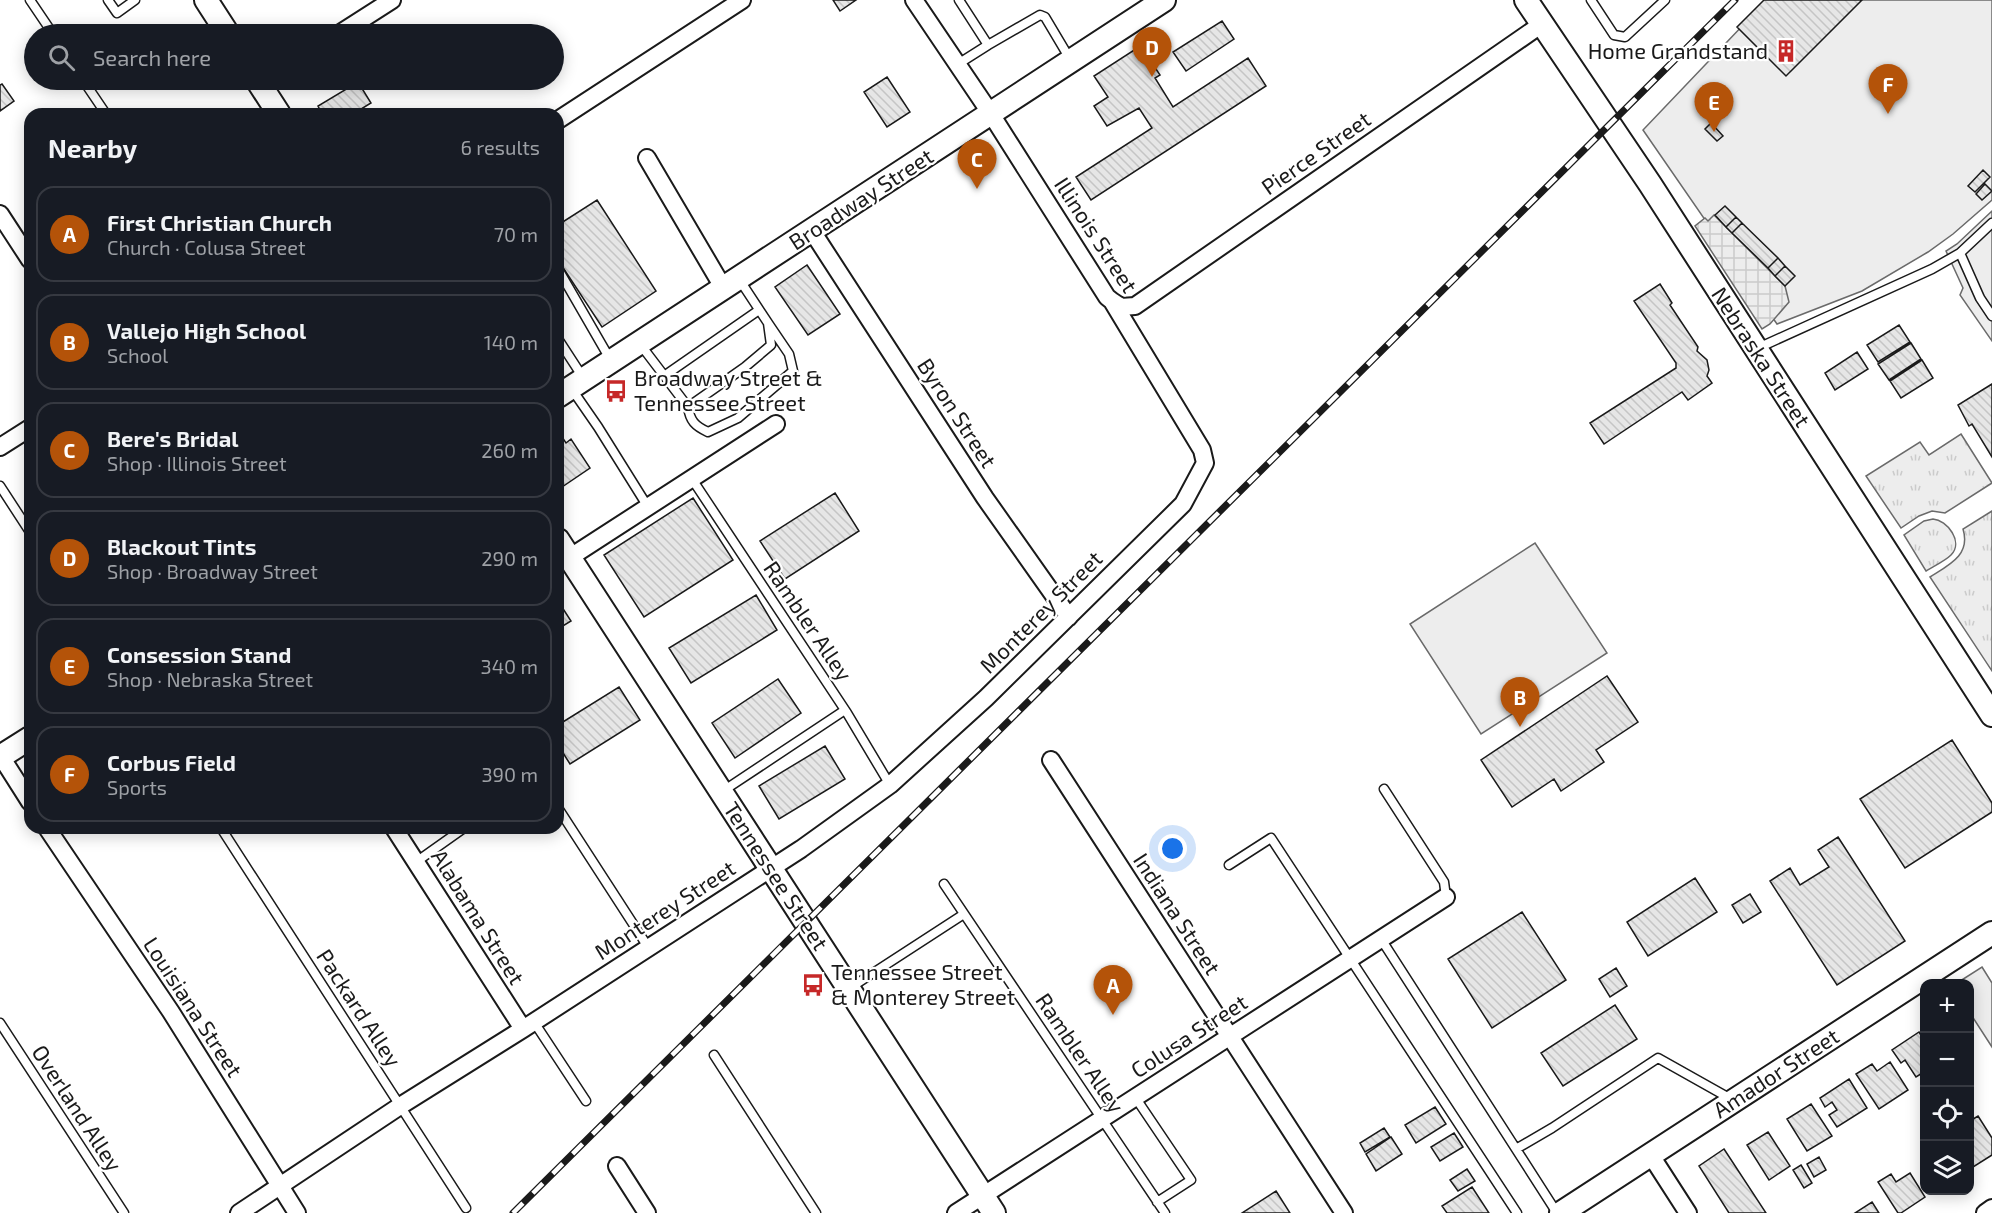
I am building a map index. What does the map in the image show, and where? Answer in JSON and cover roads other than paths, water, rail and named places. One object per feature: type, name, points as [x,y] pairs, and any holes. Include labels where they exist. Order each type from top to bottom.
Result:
[{"type":"main road","points":[[206,0],[222,24]]},
{"type":"main road","name":"Broadway Street","points":[[571,388],[1164,0]]},
{"type":"main road","name":"Nebraska Street","points":[[1526,0],[1650,184],[1992,715]]},
{"type":"main road","points":[[267,90],[276,108]]},
{"type":"main road","name":"Tennessee Street","points":[[564,549],[988,1204]]},
{"type":"main road","points":[[0,756],[24,742]]},
{"type":"main road","name":"Amador Street","points":[[1559,1213],[1992,933]]},
{"type":"street","points":[[355,24],[392,0]]},
{"type":"street","points":[[564,116],[742,0]]},
{"type":"street","name":"Illinois Street","points":[[914,0],[991,114],[1112,302],[1202,450],[1205,463],[1184,502]]},
{"type":"street","name":"Pierce Street","points":[[1112,302],[1120,307],[1135,306],[1542,24]]},
{"type":"street","points":[[647,158],[731,284]]},
{"type":"street","points":[[0,214],[24,251]]},
{"type":"street","name":"Byron Street","points":[[812,231],[985,498],[1069,617]]},
{"type":"street","points":[[564,549],[648,507],[776,424]]},
{"type":"street","points":[[0,447],[24,432]]},
{"type":"street","name":"Monterey Street","points":[[239,1213],[400,1106],[771,869],[890,785],[986,698],[1184,502]]},
{"type":"street","points":[[0,756],[24,793]]},
{"type":"street","name":"Indiana Street","points":[[1051,760],[1344,1213]]},
{"type":"street","name":"Louisiana Street","points":[[51,834],[171,1012],[297,1213]]},
{"type":"street","name":"Alabama Street","points":[[398,834],[528,1025]]},
{"type":"street","name":"Colusa Street","points":[[956,1213],[988,1204],[1102,1119],[1446,897]]},
{"type":"street","points":[[1650,1154],[1688,1213]]},
{"type":"street","points":[[617,1166],[647,1213]]},
{"type":"street","points":[[1984,1213],[1992,1208]]},
{"type":"lane","points":[[30,0],[46,24]]},
{"type":"lane","points":[[108,0],[117,13],[135,0]]},
{"type":"lane","points":[[959,0],[988,45]]},
{"type":"lane","points":[[1591,0],[1614,35],[1625,37],[1662,1]]},
{"type":"lane","points":[[958,64],[1041,15],[1045,17],[1071,61]]},
{"type":"lane","points":[[89,90],[101,108]]},
{"type":"lane","points":[[1756,349],[1932,269],[1960,253],[1992,224]]},
{"type":"lane","points":[[1960,253],[1980,298],[1992,316]]},
{"type":"lane","points":[[564,279],[612,361]]},
{"type":"lane","points":[[639,343],[688,407],[689,415],[696,426],[708,432],[738,418],[794,371],[789,354],[759,310],[731,284]]},
{"type":"lane","points":[[664,376],[759,310]]},
{"type":"lane","points":[[688,407],[771,345],[768,323]]},
{"type":"lane","points":[[564,362],[571,388],[648,507]]},
{"type":"lane","name":"Rambler Alley","points":[[692,479],[845,710],[890,785]]},
{"type":"lane","points":[[0,486],[24,523]]},
{"type":"lane","points":[[721,792],[845,710]]},
{"type":"lane","points":[[1384,789],[1444,882],[1446,897]]},
{"type":"lane","points":[[564,817],[648,947]]},
{"type":"lane","name":"Packard Alley","points":[[225,834],[466,1208]]},
{"type":"lane","points":[[416,862],[456,834]]},
{"type":"lane","points":[[1229,865],[1271,838],[1517,1213]]},
{"type":"lane","name":"Rambler Alley","points":[[944,884],[1164,1213]]},
{"type":"lane","points":[[849,989],[964,914]]},
{"type":"lane","points":[[1381,939],[1559,1213]]},
{"type":"lane","name":"Overland Alley","points":[[0,1023],[124,1213]]},
{"type":"lane","points":[[528,1025],[586,1101]]},
{"type":"lane","points":[[714,1055],[816,1213]]},
{"type":"lane","points":[[1516,1149],[1658,1058],[1734,1100]]},
{"type":"lane","points":[[1136,1097],[1191,1180],[1157,1202]]},
{"type":"railway","points":[[513,1213],[1735,0]]},
{"type":"place","name":"Home Grandstand","points":[[1786,51]]},
{"type":"place","name":"Blackout Tints","points":[[1152,77]]},
{"type":"place","name":"Corbus Field","points":[[1888,114]]},
{"type":"place","name":"Consession Stand","points":[[1714,132]]},
{"type":"place","name":"Bere's Bridal","points":[[977,189]]},
{"type":"place","name":"Broadway Street & Tennessee Street","points":[[616,391]]},
{"type":"place","name":"Vallejo High School","points":[[1520,727]]},
{"type":"place","name":"Tennessee Street & Monterey Street","points":[[813,985]]},
{"type":"place","name":"First Christian Church","points":[[1113,1015]]}]
